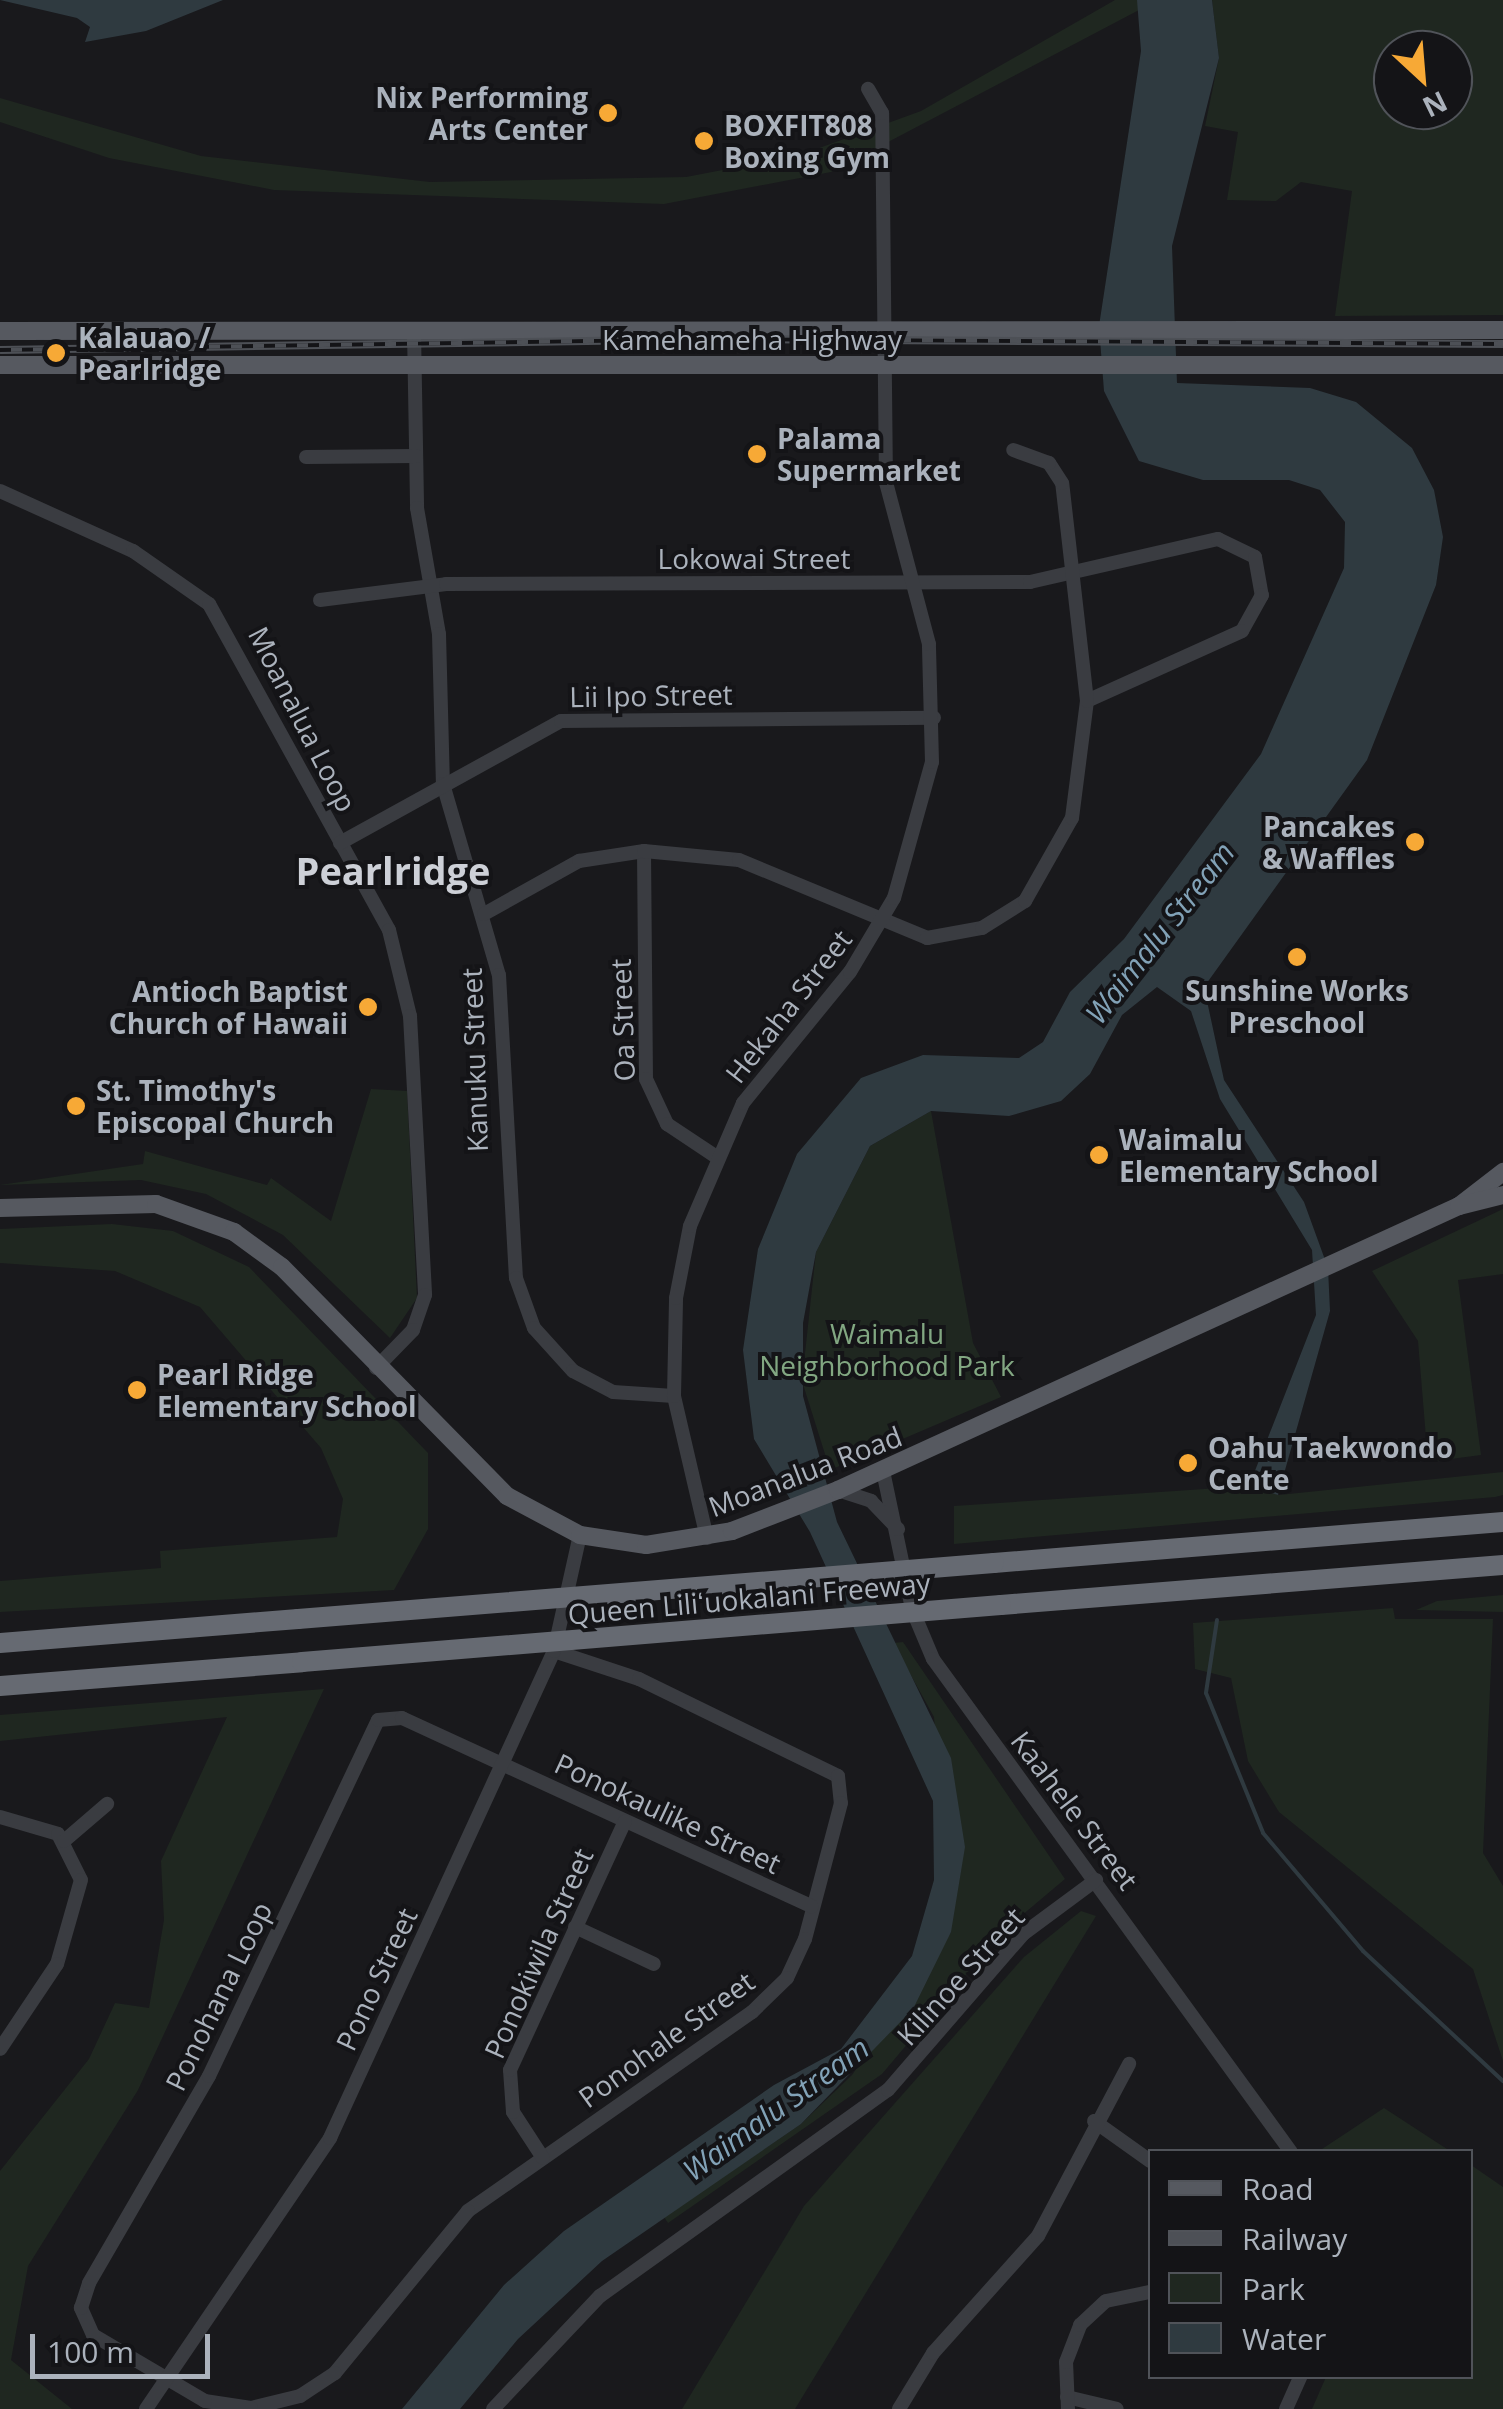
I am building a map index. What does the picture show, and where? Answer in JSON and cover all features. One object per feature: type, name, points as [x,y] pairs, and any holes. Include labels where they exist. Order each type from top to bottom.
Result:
[{"type":"highway","name":"Queen Liliʻuokalani Freeway","points":[[0,1643],[1503,1522]]},
{"type":"highway","name":"Queen Liliʻuokalani Freeway","points":[[0,1686],[1503,1565]]},
{"type":"main road","name":"Kamehameha Highway","points":[[0,330],[1503,330]]},
{"type":"main road","name":"Kamehameha Highway","points":[[0,366],[882,366],[1182,360],[1503,366]]},
{"type":"main road","name":"Moanalua Road","points":[[1459,1206],[1503,1172]]},
{"type":"main road","name":"Moanalua Road","points":[[0,1208],[130,1202],[215,1222],[282,1267],[376,1368],[507,1496],[580,1535],[646,1545],[707,1538],[838,1490],[1459,1206],[1503,1195]]},
{"type":"street","name":"Hekaha Street","points":[[707,1538],[674,1396],[679,1273],[715,1156],[757,1082],[881,924],[921,822],[934,718],[913,583],[888,494],[882,366],[882,113],[868,89]]},
{"type":"street","name":"Kanuku Street","points":[[414,330],[416,456],[443,784],[484,914],[501,989],[504,1183],[523,1304],[550,1350],[587,1381],[674,1396]]},
{"type":"street","points":[[484,914],[579,861],[644,850],[739,860],[881,924],[952,938],[1025,901],[1075,809],[1087,700],[1078,572],[1060,477],[1013,450]]},
{"type":"street","points":[[306,457],[416,456]]},
{"type":"street","name":"Moanalua Loop","points":[[0,491],[134,551],[209,604],[396,947],[410,1016],[424,1304],[376,1368]]},
{"type":"street","name":"Lokowai Street","points":[[320,600],[429,584],[913,583],[1078,572],[1218,539],[1250,552],[1264,578],[1256,613],[1233,638],[1087,700]]},
{"type":"street","name":"Lii Ipo Street","points":[[340,843],[443,784],[569,720],[934,718]]},
{"type":"street","name":"Oa Street","points":[[644,850],[646,1079],[667,1124],[715,1156]]},
{"type":"street","name":"Kaahele Street","points":[[884,1471],[899,1529],[912,1609],[933,1659],[1289,2149]]},
{"type":"street","points":[[838,1490],[871,1501],[899,1529]]},
{"type":"street","name":"Pono Street","points":[[146,2409],[317,2162],[554,1652],[580,1535]]},
{"type":"street","name":"Ponohale Street","points":[[164,2378],[236,2408],[313,2390],[458,2220],[774,1994],[797,1959],[842,1797],[835,1772],[639,1679],[554,1652]]},
{"type":"street","name":"Ponohana Loop","points":[[164,2378],[92,2335],[84,2294],[210,2076],[370,1728],[399,1717],[503,1764]]},
{"type":"street","name":"Ponokaulike Street","points":[[503,1764],[812,1908]]},
{"type":"street","points":[[64,1841],[107,1804]]},
{"type":"street","points":[[0,1817],[35,1820],[64,1841],[80,1871],[76,1908],[46,1985],[0,2049]]},
{"type":"street","name":"Ponokiwila Street","points":[[543,2158],[513,2112],[508,2078],[625,1821]]},
{"type":"street","name":"Kilinoe Street","points":[[493,2409],[600,2296],[888,2090],[1023,1934],[1096,1880]]},
{"type":"street","points":[[575,1928],[654,1964]]},
{"type":"street","points":[[898,2409],[933,2354],[1034,2241],[1094,2121],[1129,2064]]},
{"type":"street","points":[[1094,2121],[1148,2159]]},
{"type":"street","points":[[1117,2409],[1068,2403],[1066,2362],[1080,2325],[1106,2302],[1148,2292]]},
{"type":"street","points":[[1286,2409],[1300,2379]]},
{"type":"green space","points":[[1115,0],[1158,0],[831,172],[664,204],[274,190],[109,158],[0,122],[0,98],[201,156],[430,182],[686,177],[800,155],[921,111]]},
{"type":"green space","points":[[1212,0],[1503,0],[1503,315],[1335,316],[1352,191],[1301,182],[1276,201],[1227,200],[1238,132],[1205,126],[1219,58]]},
{"type":"green space","points":[[371,1089],[407,1091],[417,1298],[390,1338],[283,1235],[206,1194],[141,1180],[0,1185],[143,1164],[145,1151],[267,1185],[271,1178],[331,1221]]},
{"type":"green space","name":"Waimalu Neighborhood Park","points":[[931,1111],[973,1343],[1001,1397],[830,1470],[802,1381],[816,1252],[870,1146]]},
{"type":"green space","points":[[1503,1209],[1503,1274],[1458,1280],[1481,1455],[1428,1462],[1418,1341],[1372,1271]]},
{"type":"green space","points":[[112,1224],[173,1231],[249,1267],[428,1453],[428,1529],[394,1590],[0,1612],[0,1581],[161,1568],[160,1551],[337,1537],[343,1499],[321,1448],[200,1307],[115,1271],[0,1263],[0,1229]]},
{"type":"green space","points":[[1503,1472],[1503,1495],[1495,1497],[954,1544],[954,1506],[1249,1486],[1279,1495]]},
{"type":"green space","points":[[1503,1595],[1503,1612],[1416,1610],[1437,1601]]},
{"type":"green space","points":[[1393,1608],[1395,1619],[1493,1619],[1483,1853],[1503,1886],[1503,2061],[1473,1969],[1279,1812],[1248,1761],[1231,1678],[1195,1669],[1193,1623]]},
{"type":"green space","points":[[903,1642],[1065,1879],[1001,1933],[882,2074],[668,2223],[664,2217],[801,2124],[852,2075],[951,1932],[934,1717],[893,1643]]},
{"type":"green space","points":[[324,1689],[138,2090],[28,2266],[11,2360],[72,2409],[0,2409],[0,2171],[89,2059],[115,2003],[149,2008],[164,1920],[161,1861],[227,1717],[0,1741],[0,1715]]},
{"type":"green space","points":[[1081,1911],[1096,1916],[795,2409],[682,2409],[804,2206],[1024,1957]]},
{"type":"green space","points":[[1384,2108],[1447,2149],[1322,2149]]},
{"type":"green space","points":[[1473,2166],[1503,2187],[1503,2409],[1312,2409],[1325,2379],[1473,2379]]},
{"type":"water","points":[[0,0],[223,0],[146,31],[85,42],[90,27],[77,18]]},
{"type":"water","name":"Waimalu Stream","points":[[1137,0],[1212,0],[1219,58],[1172,246],[1177,383],[1310,388],[1356,402],[1412,448],[1434,490],[1443,537],[1436,585],[1367,760],[1204,987],[1224,1080],[1304,1202],[1328,1268],[1330,1311],[1278,1495],[1249,1486],[1316,1315],[1312,1250],[1220,1099],[1191,1011],[1157,987],[1122,1015],[1090,1074],[1061,1101],[1009,1116],[931,1111],[870,1146],[816,1252],[803,1323],[803,1396],[837,1522],[951,1758],[965,1847],[951,1932],[913,2009],[801,2124],[602,2261],[518,2339],[460,2409],[402,2409],[504,2285],[564,2231],[774,2085],[841,2049],[912,1956],[934,1880],[933,1801],[810,1532],[754,1439],[743,1350],[758,1249],[797,1154],[861,1078],[923,1055],[1019,1058],[1043,1042],[1070,992],[1124,939],[1261,754],[1344,568],[1345,522],[1320,490],[1289,480],[1203,480],[1139,461],[1104,391],[1099,326],[1141,51]]},
{"type":"waterway","points":[[1217,1620],[1206,1693],[1263,1833],[1363,1951],[1503,2081]]},
{"type":"railway","points":[[0,350],[713,339],[1503,344]]},
{"type":"place","name":"Nix Performing Arts Center","points":[[608,113]]},
{"type":"place","name":"BOXFIT808 Boxing Gym","points":[[704,141]]},
{"type":"place","name":"Kalauao / Pearlridge","points":[[56,353]]},
{"type":"place","name":"Palama Supermarket","points":[[757,454]]},
{"type":"place","name":"Pancakes & Waffles","points":[[1415,842]]},
{"type":"place","name":"Sunshine Works Preschool","points":[[1297,957]]},
{"type":"place","name":"Antioch Baptist Church of Hawaii","points":[[368,1007]]},
{"type":"place","name":"St. Timothy's Episcopal Church","points":[[76,1106]]},
{"type":"place","name":"Waimalu Elementary School","points":[[1099,1155]]},
{"type":"place","name":"Pearl Ridge Elementary School","points":[[137,1390]]},
{"type":"place","name":"Oahu Taekwondo Cente","points":[[1188,1463]]},
{"type":"district","name":"Pearlridge","points":[[393,871]]}]
